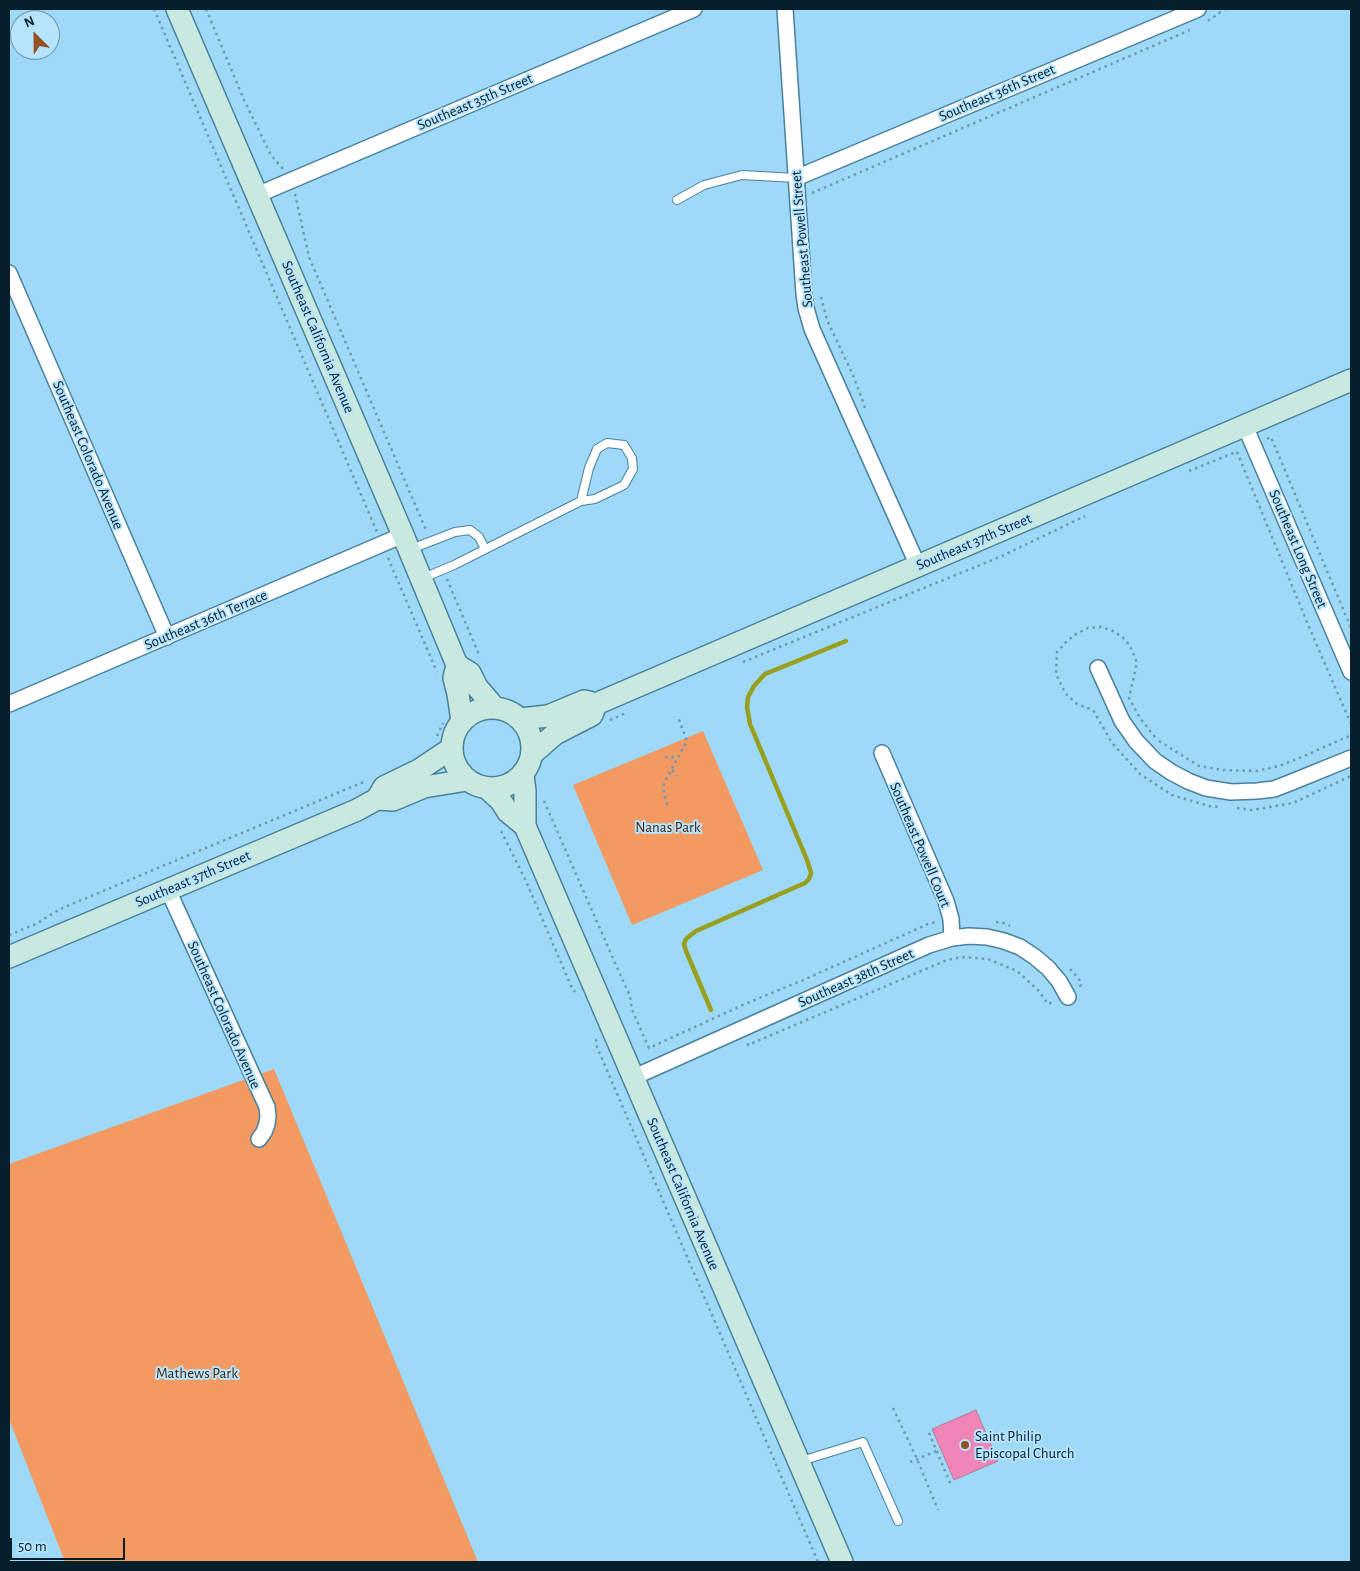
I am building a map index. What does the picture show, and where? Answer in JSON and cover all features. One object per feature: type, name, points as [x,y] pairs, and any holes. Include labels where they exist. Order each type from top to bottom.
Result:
[{"type":"main road","name":"Southeast California Avenue","points":[[177,9],[421,579],[447,669],[454,678],[458,694],[453,720]]},
{"type":"main road","name":"Southeast 37th Street","points":[[532,754],[555,734],[592,715],[602,713],[925,563],[1249,435],[1351,380]]},
{"type":"main road","name":"Southeast California Avenue","points":[[447,669],[470,673],[477,687],[495,708]]},
{"type":"main road","name":"Southeast 37th Street","points":[[520,719],[548,716],[584,701],[602,713]]},
{"type":"main road","points":[[495,708],[509,711],[520,719],[528,729],[532,741],[532,754],[529,765],[512,783],[500,787],[487,788],[467,780],[459,771],[443,744],[456,729],[453,720],[483,709],[495,708]]},
{"type":"main road","name":"Southeast 37th Street","points":[[377,799],[384,786],[419,770],[443,744]]},
{"type":"main road","name":"Southeast California Avenue","points":[[522,774],[525,791],[525,826],[842,1562]]},
{"type":"main road","name":"Southeast 37th Street","points":[[9,957],[347,814],[377,799],[393,800],[424,787],[467,780]]},
{"type":"main road","name":"Southeast California Avenue","points":[[487,788],[501,801],[508,812],[525,826]]},
{"type":"street","name":"Southeast 35th Street","points":[[257,196],[694,9]]},
{"type":"street","name":"Southeast Powell Street","points":[[785,9],[804,294],[812,329],[925,563]]},
{"type":"street","name":"Southeast 36th Street","points":[[796,178],[1198,9]]},
{"type":"street","name":"Southeast Colorado Avenue","points":[[9,273],[167,637]]},
{"type":"street","name":"Southeast Long Street","points":[[1249,435],[1351,672]]},
{"type":"street","name":"Southeast 36th Terrace","points":[[9,704],[382,544],[406,543]]},
{"type":"street","points":[[1098,668],[1122,721],[1136,742],[1154,761],[1188,781],[1206,788],[1231,792],[1274,788],[1351,758]]},
{"type":"street","name":"Southeast Powell Court","points":[[882,753],[946,901],[951,919],[952,938]]},
{"type":"street","name":"Southeast Colorado Avenue","points":[[168,890],[266,1107],[267,1124],[264,1132],[258,1139]]},
{"type":"street","name":"Southeast 38th Street","points":[[632,1078],[929,945],[952,938],[969,936],[987,937],[1004,941],[1020,948],[1048,968],[1059,981],[1068,998]]},
{"type":"lane","points":[[677,200],[704,185],[742,175],[796,178]]},
{"type":"lane","points":[[421,579],[581,501],[595,499],[624,485],[633,469],[632,458],[624,444],[607,443],[597,449],[588,468],[581,501]]},
{"type":"lane","points":[[406,543],[431,542],[455,532],[470,530],[474,531],[479,537],[484,549]]},
{"type":"lane","points":[[799,1462],[863,1442],[898,1520]]},
{"type":"path","points":[[154,9],[382,544],[447,669]]},
{"type":"path","points":[[206,9],[244,100],[271,155],[282,168],[295,194],[309,257],[431,542]]},
{"type":"path","points":[[1205,23],[1225,9]]},
{"type":"path","points":[[812,201],[812,192],[1197,27]]},
{"type":"path","points":[[821,296],[827,320],[867,410]]},
{"type":"path","points":[[1181,474],[1236,452],[1249,435],[1270,437],[1351,628]]},
{"type":"path","points":[[1236,452],[1351,724]]},
{"type":"path","points":[[742,663],[1002,556],[1085,516]]},
{"type":"path","points":[[925,563],[941,581]]},
{"type":"path","points":[[443,569],[482,662]]},
{"type":"path","points":[[1226,808],[1208,806],[1172,795],[1140,774],[1112,743],[1093,710],[1077,704],[1064,693],[1056,674],[1057,652],[1066,642],[1088,628],[1101,627],[1113,631],[1125,639],[1137,663],[1130,698],[1140,718],[1158,741],[1199,766],[1223,770],[1257,771],[1279,766],[1302,757],[1351,734]]},
{"type":"path","points":[[602,713],[633,709]]},
{"type":"path","points":[[667,805],[663,788],[687,741],[678,717]]},
{"type":"path","points":[[443,744],[442,726],[453,720]]},
{"type":"path","points":[[665,757],[678,757]]},
{"type":"path","points":[[672,770],[677,776]]},
{"type":"path","points":[[1235,808],[1252,810],[1292,803],[1351,776]]},
{"type":"path","points":[[9,935],[36,924],[60,909],[371,778]]},
{"type":"path","points":[[544,793],[544,801],[548,812],[630,996],[632,1010],[649,1048],[928,924],[951,919]]},
{"type":"path","points":[[499,828],[526,881],[570,986],[579,997]]},
{"type":"path","points":[[995,922],[1012,926]]},
{"type":"path","points":[[741,1029],[748,1045],[947,960],[962,957],[988,959],[1017,971],[1038,990],[1048,1004],[1068,998],[1081,985],[1079,979],[1067,964]]},
{"type":"path","points":[[596,1039],[597,1047],[818,1562]]},
{"type":"path","points":[[893,1408],[938,1510]]},
{"type":"path","points":[[929,1433],[951,1485]]},
{"type":"path","points":[[910,1462],[937,1451]]},
{"type":"green space","name":"Nanas Park","points":[[703,731],[763,870],[632,925],[573,785]]},
{"type":"green space","name":"Mathews Park","points":[[274,1069],[478,1562],[65,1562],[9,1419],[9,1164]]},
{"type":"building","name":"Saint Philip Episcopal Church","points":[[976,1410],[998,1461],[954,1480],[932,1429]]},
{"type":"waterway","points":[[711,1010],[686,951],[684,944],[686,939],[696,931],[805,883],[811,873],[750,724],[747,707],[748,697],[754,686],[765,674],[846,641]]},
{"type":"place","name":"Saint Philip Episcopal Church","points":[[965,1445]]}]
